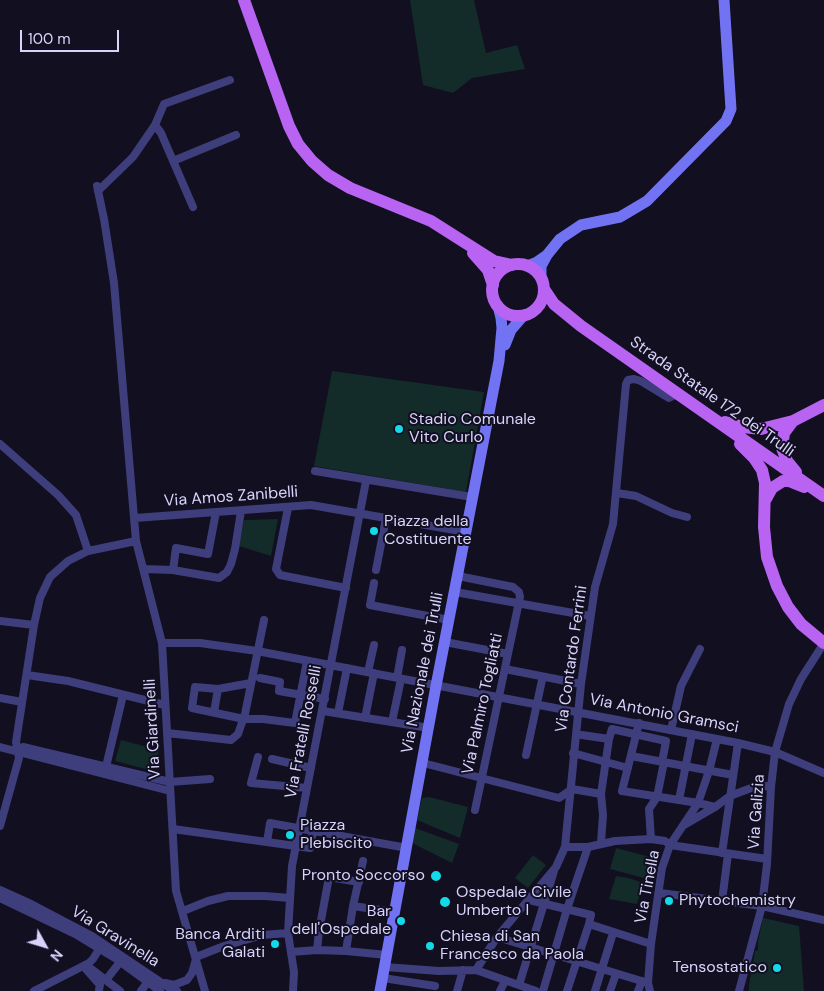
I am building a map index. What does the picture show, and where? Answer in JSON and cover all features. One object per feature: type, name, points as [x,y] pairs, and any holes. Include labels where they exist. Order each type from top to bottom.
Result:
[{"type":"main road","points":[[244,0],[289,126],[298,144],[312,161],[328,175],[350,188],[431,221],[494,261],[526,266]]},
{"type":"main road","points":[[453,234],[484,265],[493,285]]},
{"type":"main road","points":[[498,306],[493,296],[493,285],[497,274],[512,265]]},
{"type":"main road","name":"Strada Statale 172 dei Trulli","points":[[526,266],[533,269],[554,304],[581,326],[823,495]]},
{"type":"main road","points":[[527,314],[538,305],[543,295],[542,283]]},
{"type":"main road","name":"Strada Statale 172 dei Trulli","points":[[498,306],[507,313],[550,312],[581,326]]},
{"type":"main road","points":[[713,418],[743,427],[761,429],[792,421],[824,405]]},
{"type":"main road","points":[[713,418],[754,458],[762,470],[766,498],[764,527],[767,557],[777,586],[788,607],[801,624],[824,643]]},
{"type":"main road","points":[[792,421],[784,432],[782,448],[787,461],[805,483]]},
{"type":"main road","points":[[766,498],[772,488],[783,481],[823,495]]},
{"type":"street","points":[[542,283],[541,266],[560,239],[581,225],[620,217],[647,200],[726,121],[732,109],[724,0]]},
{"type":"street","points":[[193,207],[161,133],[155,125],[164,104],[230,80]]},
{"type":"street","name":"Via Giardinelli","points":[[155,125],[133,157],[98,189],[114,284],[136,541],[162,643],[176,891],[205,991]]},
{"type":"street","points":[[173,161],[236,135]]},
{"type":"street","points":[[526,266],[537,262],[547,255]]},
{"type":"street","name":"Via Nazionale dei Trulli","points":[[498,306],[502,328],[500,361]]},
{"type":"street","name":"Via Nazionale dei Trulli","points":[[380,991],[472,497],[500,361],[511,330],[527,314]]},
{"type":"street","name":"Via Contardo Ferrini","points":[[476,970],[497,937],[556,867],[566,847],[581,684],[590,616],[595,587],[613,524],[625,389],[628,380],[634,378],[669,398],[677,394]]},
{"type":"street","points":[[0,444],[58,495],[76,515],[88,551]]},
{"type":"street","points":[[315,471],[472,497]]},
{"type":"street","name":"Via Fratelli Rosselli","points":[[293,991],[294,972],[288,933],[292,866],[366,480]]},
{"type":"street","points":[[617,493],[636,496],[672,513],[687,517]]},
{"type":"street","name":"Via Amos Zanibelli","points":[[135,518],[311,505],[360,513]]},
{"type":"street","points":[[288,508],[276,569],[280,575],[346,588]]},
{"type":"street","points":[[144,569],[173,570],[219,578],[231,564],[241,511]]},
{"type":"street","points":[[173,570],[176,548],[208,554],[216,512]]},
{"type":"street","points":[[360,513],[466,532]]},
{"type":"street","points":[[376,570],[386,518]]},
{"type":"street","points":[[0,826],[19,758],[16,742],[34,626],[40,598],[50,577],[68,560],[88,551],[136,541]]},
{"type":"street","points":[[458,576],[513,587],[519,592],[518,604]]},
{"type":"street","points":[[374,583],[370,605],[449,620]]},
{"type":"street","points":[[455,592],[590,616]]},
{"type":"street","name":"Via Palmiro Togliatti","points":[[475,810],[518,604]]},
{"type":"street","points":[[167,733],[231,740],[238,734],[244,719],[264,620]]},
{"type":"street","points":[[0,621],[34,626]]},
{"type":"street","points":[[445,642],[508,654]]},
{"type":"street","name":"Via Antonio Gramsci","points":[[162,643],[200,643],[257,651],[639,723],[775,752],[824,773]]},
{"type":"street","name":"Via Galizia","points":[[739,991],[762,906],[775,752],[789,704],[801,679],[824,643]]},
{"type":"street","points":[[365,718],[374,645]]},
{"type":"street","points":[[672,730],[681,686],[700,649]]},
{"type":"street","points":[[392,722],[402,650]]},
{"type":"street","points":[[251,683],[218,689],[195,686],[192,708],[244,719],[295,723],[307,661]]},
{"type":"street","points":[[338,713],[347,668]]},
{"type":"street","points":[[505,668],[581,684]]},
{"type":"street","points":[[27,675],[68,681],[165,705]]},
{"type":"street","points":[[260,678],[280,682],[279,691],[325,699]]},
{"type":"street","points":[[526,755],[542,680]]},
{"type":"street","points":[[214,712],[218,689]]},
{"type":"street","points":[[105,770],[123,695]]},
{"type":"street","points":[[0,698],[22,702]]},
{"type":"street","points":[[322,711],[429,728]]},
{"type":"street","points":[[639,723],[622,792],[715,807]]},
{"type":"street","name":"Via Antonio Gramsci","points":[[610,739],[612,729],[666,741],[664,760]]},
{"type":"street","points":[[679,800],[692,734]]},
{"type":"street","points":[[582,735],[610,739],[600,794],[603,815],[601,844]]},
{"type":"street","name":"Via Tinella","points":[[638,991],[646,985],[662,868],[670,845],[698,803],[717,739]]},
{"type":"street","points":[[722,901],[730,796],[738,743]]},
{"type":"street","points":[[0,747],[170,786],[210,779]]},
{"type":"street","points":[[574,753],[628,768]]},
{"type":"street","points":[[631,756],[664,760],[733,775]]},
{"type":"street","points":[[258,757],[251,783],[307,788]]},
{"type":"street","points":[[272,759],[311,768]]},
{"type":"street","points":[[651,839],[649,809],[657,797],[664,760]]},
{"type":"street","points":[[423,763],[559,798],[572,789],[600,794]]},
{"type":"street","points":[[683,826],[730,796],[759,785],[771,788]]},
{"type":"street","points":[[267,842],[270,823],[407,848]]},
{"type":"street","points":[[173,829],[310,848],[314,832]]},
{"type":"street","points":[[566,847],[588,847],[651,839],[665,841],[670,845],[767,859]]},
{"type":"street","points":[[543,991],[567,909],[588,847]]},
{"type":"street","points":[[346,951],[363,861]]},
{"type":"street","points":[[518,985],[556,867]]},
{"type":"street","points":[[318,950],[319,931],[329,877],[359,882]]},
{"type":"street","name":"Via Gravinella","points":[[0,890],[70,923],[150,979],[160,991]]},
{"type":"street","points":[[660,893],[762,906],[824,920]]},
{"type":"street","points":[[182,912],[208,901],[228,896],[290,898]]},
{"type":"street","name":"Via Gravinella","points":[[0,898],[101,945],[120,962],[150,979],[174,985],[186,980],[192,973],[196,957]]},
{"type":"street","points":[[530,900],[591,915],[567,991]]},
{"type":"street","points":[[353,906],[394,912]]},
{"type":"street","points":[[589,924],[651,944]]},
{"type":"street","points":[[196,957],[224,946],[263,935],[288,933]]},
{"type":"street","points":[[596,991],[613,933]]},
{"type":"street","points":[[497,937],[646,985]]},
{"type":"street","points":[[34,991],[85,965],[93,959],[101,945]]},
{"type":"street","points":[[291,952],[318,950],[387,955]]},
{"type":"street","points":[[106,980],[120,962]]},
{"type":"street","points":[[85,965],[106,980],[114,990]]},
{"type":"street","points":[[85,965],[100,985],[99,990]]},
{"type":"street","points":[[457,991],[464,970]]},
{"type":"street","points":[[384,972],[476,970],[531,990]]},
{"type":"street","points":[[384,972],[423,988],[434,989],[440,971]]},
{"type":"street","points":[[610,991],[616,974]]},
{"type":"street","points":[[141,991],[150,979]]},
{"type":"street","points":[[500,991],[505,981]]},
{"type":"street","name":"Via Gravinella","points":[[162,982],[177,991]]},
{"type":"green space","points":[[410,0],[474,0],[486,53],[517,45],[525,69],[472,78],[453,93],[423,85]]},
{"type":"green space","name":"Stadio Comunale Vito Curlo","points":[[332,371],[484,392],[466,492],[314,466]]},
{"type":"green space","points":[[278,519],[271,556],[239,546],[244,520]]},
{"type":"green space","points":[[121,740],[159,750],[153,771],[115,761]]},
{"type":"green space","points":[[429,797],[468,807],[460,838],[417,820],[422,798]]},
{"type":"green space","points":[[415,828],[459,844],[452,863],[412,843]]},
{"type":"green space","points":[[616,848],[658,859],[651,880],[610,869]]},
{"type":"green space","points":[[533,855],[546,865],[528,888],[515,878]]},
{"type":"green space","points":[[616,876],[643,883],[637,904],[609,899]]},
{"type":"green space","name":"Tensostatico","points":[[763,918],[799,926],[804,991],[749,991],[755,951],[758,950]]},
{"type":"place","name":"Stadio Comunale Vito Curlo","points":[[399,429]]},
{"type":"place","name":"Piazza della Costituente","points":[[374,531]]},
{"type":"place","name":"Piazza Plebiscito","points":[[290,835]]},
{"type":"place","name":"Pronto Soccorso","points":[[436,876]]},
{"type":"place","name":"Phytochemistry","points":[[669,901]]},
{"type":"place","name":"Ospedale Civile Umberto I","points":[[445,902]]},
{"type":"place","name":"Bar dell'Ospedale","points":[[401,921]]},
{"type":"place","name":"Banca Arditi Galati","points":[[275,944]]},
{"type":"place","name":"Chiesa di San Francesco da Paola","points":[[430,946]]},
{"type":"place","name":"Tensostatico","points":[[777,968]]}]
